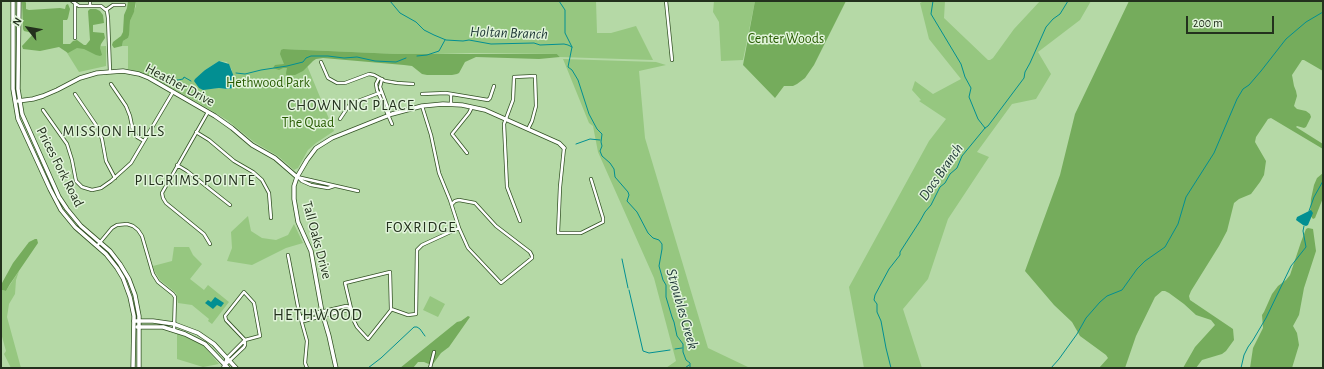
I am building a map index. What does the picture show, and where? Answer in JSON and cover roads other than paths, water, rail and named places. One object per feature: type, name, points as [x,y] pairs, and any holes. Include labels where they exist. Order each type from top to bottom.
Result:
[{"type":"street","name":"Prices Fork Road","points":[[14,1],[13,89],[14,101],[20,124],[56,202],[66,217],[75,228],[110,259],[123,278],[130,297],[135,327],[133,368]]},
{"type":"street","name":"Prices Fork Road","points":[[19,1],[18,89],[19,101],[24,120],[61,200],[77,222],[115,257],[127,276],[137,301],[140,321],[139,368]]},
{"type":"street","points":[[72,1],[80,6],[101,6],[106,10],[108,18],[110,72]]},
{"type":"street","points":[[90,1],[90,6]]},
{"type":"street","points":[[666,1],[672,60]]},
{"type":"street","points":[[75,4],[75,38]]},
{"type":"street","points":[[106,10],[113,5],[124,5]]},
{"type":"street","points":[[321,62],[328,78],[337,83],[345,83],[365,74],[371,74],[397,83],[413,84]]},
{"type":"street","name":"Heather Drive","points":[[14,101],[33,99],[50,94],[75,80],[88,75],[123,71],[139,74],[149,78],[208,112],[232,128],[252,145],[275,158],[297,177],[304,177],[316,182],[329,183],[334,186],[358,191]]},
{"type":"street","points":[[520,221],[506,186],[504,124],[513,100],[514,78],[535,76],[536,106],[528,129]]},
{"type":"street","points":[[380,78],[380,85],[389,111],[388,115]]},
{"type":"street","points":[[380,78],[376,84],[378,93],[392,124]]},
{"type":"street","points":[[111,84],[126,106],[133,131],[137,137],[144,141]]},
{"type":"street","points":[[422,94],[446,93],[488,100],[494,86]]},
{"type":"street","points":[[42,110],[67,144],[72,160],[74,178],[80,186],[89,190],[95,190],[115,178],[131,163],[173,92]]},
{"type":"street","points":[[340,119],[350,104],[382,92]]},
{"type":"street","points":[[75,94],[98,128],[106,161],[115,178]]},
{"type":"street","points":[[450,104],[452,94]]},
{"type":"street","name":"Tall Oaks Drive","points":[[336,368],[323,314],[312,251],[298,222],[294,189],[297,177],[311,154],[321,144],[338,135],[388,115],[422,106],[450,104],[485,110],[506,118],[559,143],[564,148]]},
{"type":"street","points":[[422,106],[432,135],[439,173],[468,248],[501,283],[532,258],[530,252],[496,226],[475,203],[459,200],[452,204]]},
{"type":"street","points":[[467,153],[452,134],[472,107]]},
{"type":"street","points":[[208,112],[162,192],[163,198],[170,206],[204,234],[210,244]]},
{"type":"street","points":[[196,132],[262,180],[269,193],[271,218]]},
{"type":"street","points":[[564,148],[560,186],[558,233],[582,233],[603,222],[591,179]]},
{"type":"street","points":[[177,165],[187,171],[230,205]]},
{"type":"street","points":[[97,246],[112,228],[118,224],[127,224],[138,230],[142,236],[153,274],[158,282],[175,298],[174,330]]},
{"type":"street","points":[[391,309],[408,315],[416,314],[417,250],[422,245],[459,228]]},
{"type":"street","points":[[288,255],[307,341],[305,363],[307,368]]},
{"type":"street","points":[[390,272],[391,309],[368,339],[356,325],[351,307],[345,283],[390,272]]},
{"type":"street","points":[[135,327],[156,327],[174,330],[200,340],[225,367],[228,360],[245,340],[260,336],[254,303],[244,292],[225,316],[226,320],[245,340]]},
{"type":"street","points":[[301,319],[303,316],[323,314],[346,306],[351,307]]},
{"type":"street","points":[[134,321],[174,324],[203,336],[214,344],[236,368]]},
{"type":"street","points":[[430,368],[434,352]]},
{"type":"water","points":[[219,61],[229,64],[234,77],[233,88],[203,90],[199,88],[194,81],[195,79]]},
{"type":"water","points":[[1311,210],[1313,213],[1308,225],[1303,225],[1296,220],[1297,217]]},
{"type":"water","points":[[215,297],[224,303],[221,307],[217,305],[213,309],[205,303],[208,300],[211,302]]},
{"type":"waterway","name":"Holtan Branch","points":[[390,1],[400,13],[416,22],[424,30],[446,40],[469,40],[491,44],[564,44],[572,47]]},
{"type":"waterway","name":"Stroubles Creek","points":[[559,1],[565,10],[565,33],[572,47],[568,67],[572,70],[578,80],[589,114],[597,129],[602,134],[602,146],[600,151],[602,156],[610,163],[614,169],[615,177],[628,192],[629,195],[627,201],[637,212],[648,233],[653,238],[659,240],[662,244],[659,266],[666,285],[666,297],[677,336],[683,344],[683,352],[686,360],[690,363],[690,368]]},
{"type":"waterway","points":[[933,1],[931,14],[961,64],[965,77],[971,88],[969,97],[978,119],[985,128]]},
{"type":"waterway","name":"Docs Branch","points":[[891,368],[881,321],[877,312],[877,304],[874,300],[875,295],[889,269],[900,255],[900,252],[931,205],[940,187],[945,183],[950,174],[957,168],[962,156],[988,126],[1024,78],[1025,72],[1046,27],[1060,14],[1068,1]]},
{"type":"waterway","points":[[1051,368],[1077,334],[1086,318],[1100,302],[1107,296],[1122,290],[1137,269],[1145,261],[1165,247],[1178,224],[1186,197],[1214,153],[1237,99],[1243,89],[1249,85],[1286,39],[1306,22],[1323,12]]},
{"type":"waterway","points":[[417,56],[427,55],[439,51],[445,40]]},
{"type":"waterway","points":[[236,73],[245,74],[287,66],[303,62],[306,58],[311,56],[344,58],[357,57],[375,61],[396,62],[406,58]]},
{"type":"waterway","points":[[158,77],[178,80],[183,79],[184,77],[191,81]]},
{"type":"waterway","points":[[576,144],[590,139],[600,140]]},
{"type":"waterway","points":[[1309,211],[1314,197],[1323,181]]},
{"type":"waterway","points":[[1241,368],[1244,355],[1266,318],[1291,266],[1306,247],[1303,231],[1304,226]]},
{"type":"waterway","points":[[622,259],[628,288]]},
{"type":"waterway","points":[[629,290],[643,351],[649,353],[670,350]]},
{"type":"waterway","points":[[368,368],[414,327],[420,329],[425,336]]},
{"type":"waterway","points":[[675,349],[682,348]]},
{"type":"waterway","name":"Stroubles Creek","points":[[685,368],[689,365]]},
{"type":"district","name":"CHOWNING PLACE","points":[[351,105]]},
{"type":"district","name":"MISSION HILLS","points":[[114,131]]},
{"type":"district","name":"PILGRIMS POINTE","points":[[195,180]]},
{"type":"district","name":"FOXRIDGE","points":[[421,227]]},
{"type":"district","name":"HETHWOOD","points":[[318,315]]},
{"type":"park label","name":"Center Woods","points":[[786,39]]},
{"type":"park label","name":"Hethwood Park","points":[[268,83]]},
{"type":"park label","name":"The Quad","points":[[308,123]]}]
